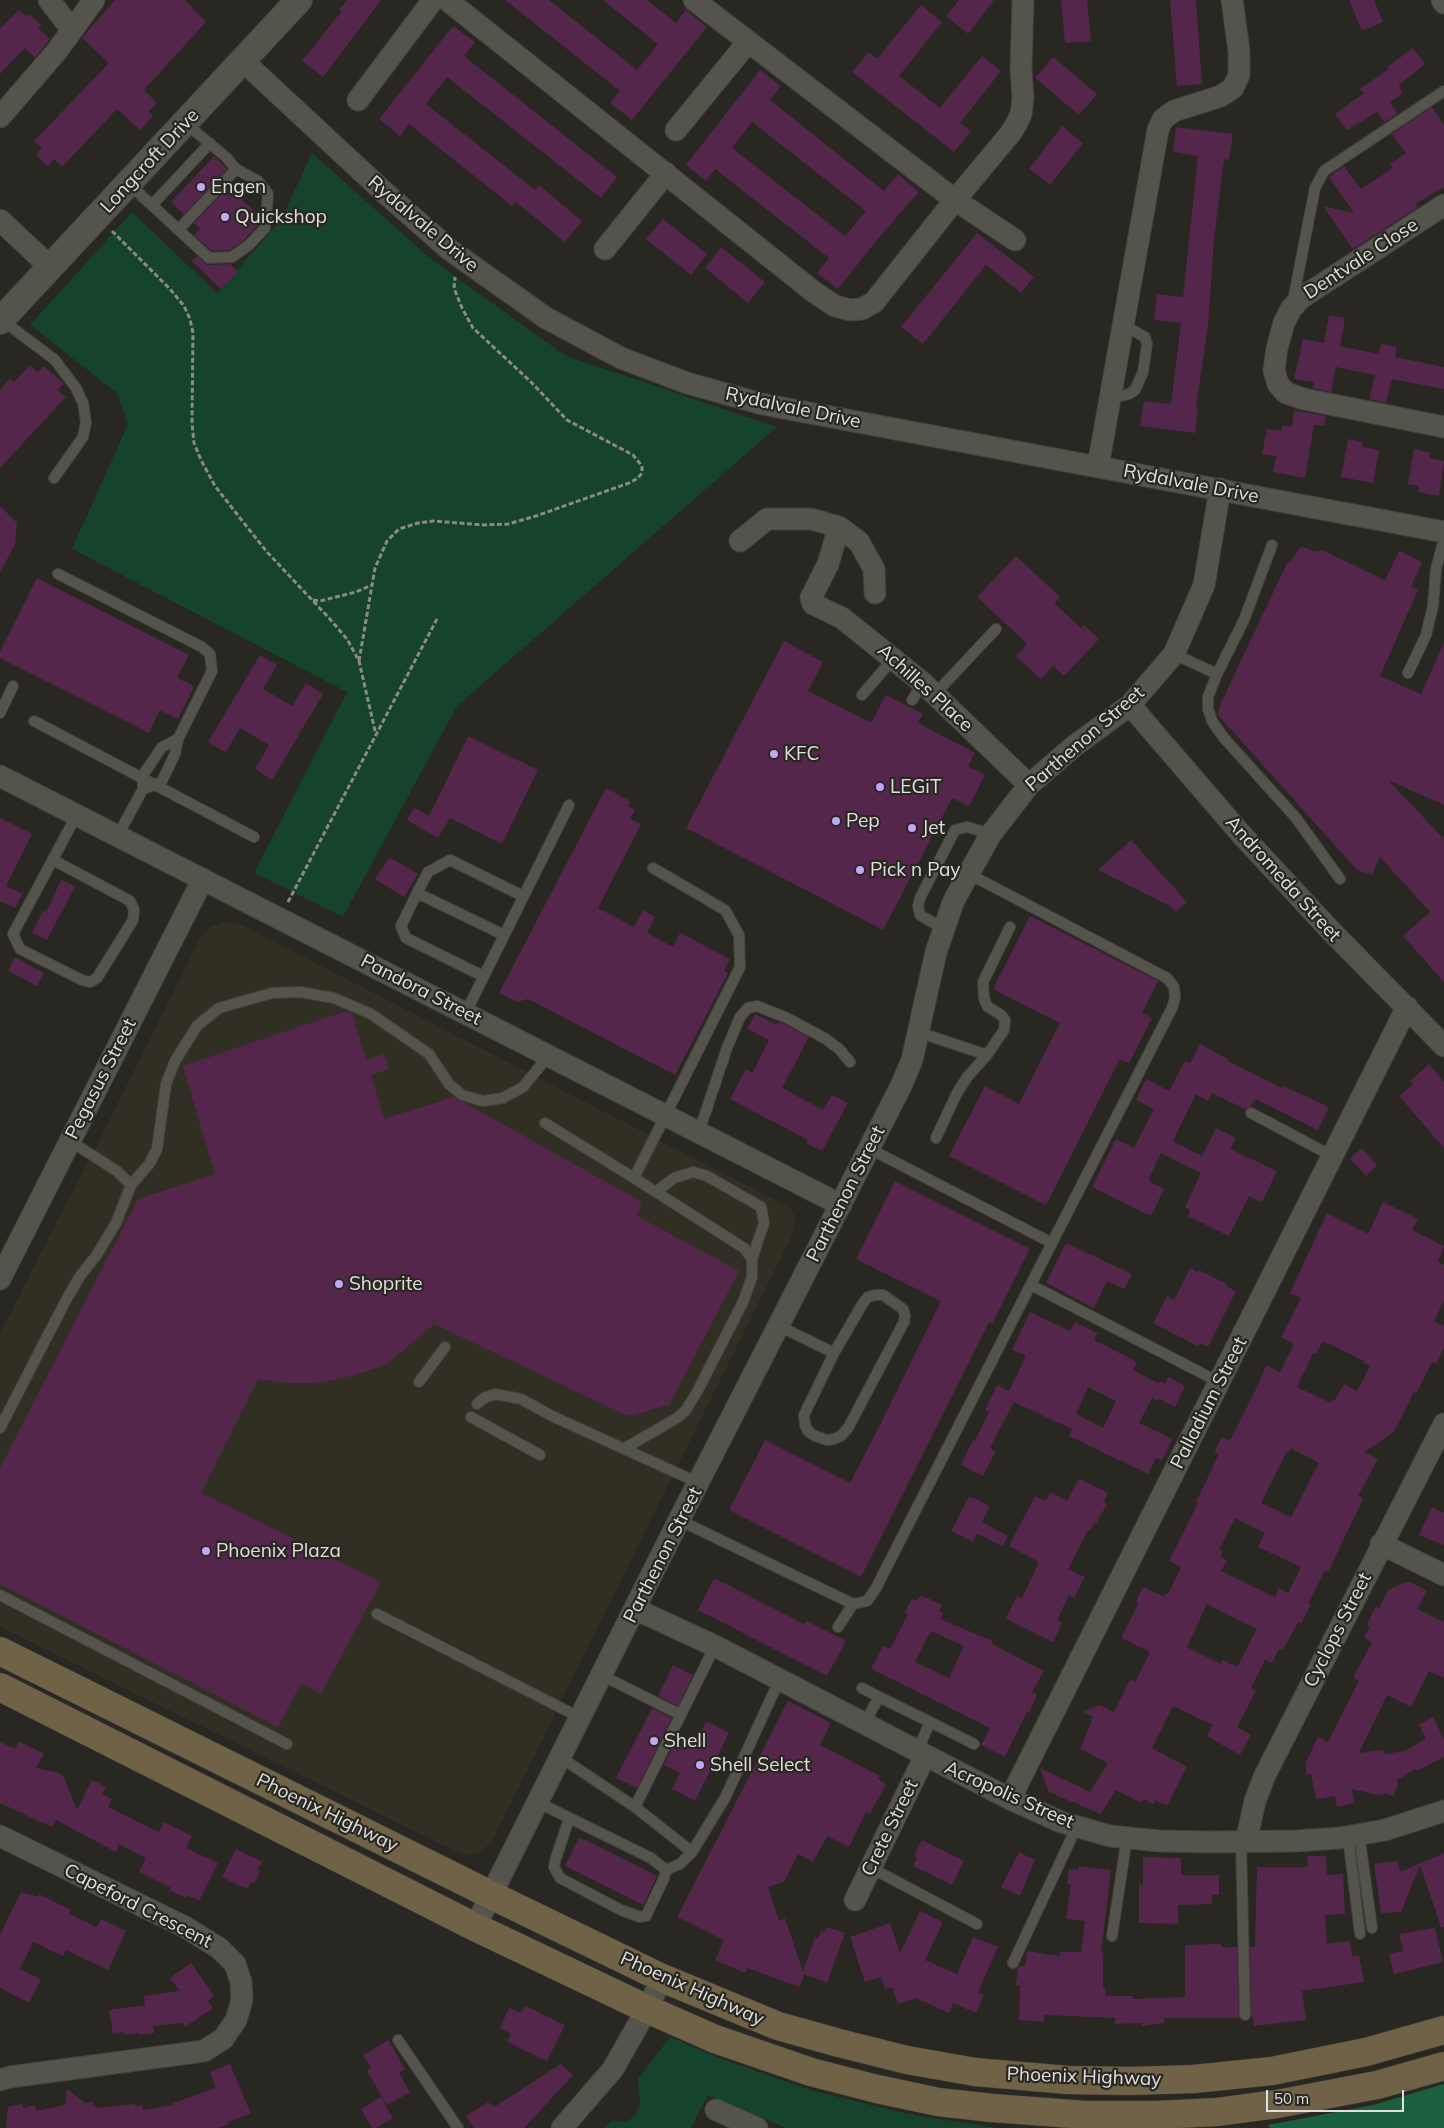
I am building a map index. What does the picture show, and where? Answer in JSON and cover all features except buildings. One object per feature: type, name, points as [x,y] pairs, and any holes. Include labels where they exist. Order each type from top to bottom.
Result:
[{"type":"main road","name":"Phoenix Highway","points":[[0,1651],[662,1978],[778,2026],[840,2044],[907,2060],[975,2072],[1068,2080],[1194,2079],[1272,2071],[1366,2052],[1444,2030]]},
{"type":"main road","name":"Phoenix Highway","points":[[0,1687],[475,1927],[647,2010],[715,2039],[811,2072],[938,2102],[1010,2110],[1086,2115],[1217,2112],[1277,2104],[1377,2085],[1444,2066]]},
{"type":"street","points":[[49,0],[72,30]]},
{"type":"street","points":[[0,117],[57,50],[94,0]]},
{"type":"street","name":"Longcroft Drive","points":[[1,320],[299,0]]},
{"type":"street","points":[[358,100],[433,0]]},
{"type":"street","points":[[447,0],[814,292],[835,306],[850,310],[862,309],[874,302],[1010,134],[1021,114],[1023,98],[1021,70],[1023,0]]},
{"type":"street","points":[[694,0],[955,200],[1015,240]]},
{"type":"street","points":[[1098,466],[1158,130],[1163,119],[1174,111],[1221,96],[1233,88],[1239,75],[1239,51],[1232,0]]},
{"type":"street","points":[[676,130],[748,42]]},
{"type":"street","name":"Rydalvale Drive","points":[[243,62],[384,192],[459,257],[546,318],[621,358],[687,383],[762,404],[1444,532]]},
{"type":"street","points":[[605,249],[666,173]]},
{"type":"street","name":"Dentvale Close","points":[[1444,205],[1301,298],[1291,308],[1277,348],[1274,370],[1278,384],[1286,393],[1304,399],[1444,427]]},
{"type":"street","points":[[0,220],[50,267]]},
{"type":"street","name":"Parthenon Street","points":[[475,1927],[537,1802],[603,1676],[679,1520],[870,1149],[912,1060],[936,952],[954,900],[991,834],[1029,785],[1074,747],[1130,705],[1174,654],[1204,585],[1220,489]]},
{"type":"street","points":[[740,541],[767,519],[811,519],[839,527],[859,542],[874,569],[875,593]]},
{"type":"street","name":"Achilles Place","points":[[839,527],[828,564],[811,598],[813,604],[842,618],[893,659],[923,692],[1029,785]]},
{"type":"street","name":"Andromeda Street","points":[[1130,705],[1242,834],[1324,924],[1408,1007],[1444,1046]]},
{"type":"street","name":"Pandora Street","points":[[0,776],[117,837],[466,1012],[841,1205]]},
{"type":"street","name":"Pegasus Street","points":[[0,1279],[203,879]]},
{"type":"street","name":"Palladium Street","points":[[1010,1799],[1408,1007]]},
{"type":"street","name":"Cyclops Street","points":[[1243,1842],[1265,1775],[1381,1544],[1444,1424]]},
{"type":"street","points":[[1381,1544],[1444,1575]]},
{"type":"street","name":"Acropolis Street","points":[[635,1609],[715,1646],[1010,1799],[1061,1822],[1110,1836],[1159,1841],[1296,1841],[1385,1830],[1444,1811]]},
{"type":"street","name":"Crete Street","points":[[855,1900],[921,1754]]},
{"type":"street","name":"Capeford Crescent","points":[[0,1836],[185,1927],[219,1948],[235,1964],[241,1982],[242,2000],[236,2020],[223,2039],[204,2051],[10,2076],[0,2080]]},
{"type":"street","points":[[562,2128],[612,2069],[647,2010],[662,1978]]},
{"type":"street","points":[[716,2110],[757,2128]]},
{"type":"lane","points":[[1291,308],[1318,178],[1324,171],[1444,91]]},
{"type":"lane","points":[[128,184],[209,258],[232,256],[249,245],[264,228],[268,194],[258,181],[236,169],[210,143],[185,124]]},
{"type":"lane","points":[[152,205],[210,143]]},
{"type":"lane","points":[[178,230],[236,169]]},
{"type":"lane","points":[[1,320],[55,360],[76,388],[83,403],[86,422],[83,437],[54,478]]},
{"type":"lane","points":[[1109,399],[1129,394],[1135,390],[1143,372],[1147,344],[1145,337],[1123,325]]},
{"type":"lane","points":[[1408,673],[1426,635],[1434,597],[1436,569],[1444,539]]},
{"type":"lane","points":[[1272,545],[1244,620],[1217,674],[1208,697],[1208,709],[1212,721],[1224,738],[1296,818],[1340,879]]},
{"type":"lane","points":[[58,574],[202,647],[210,654],[212,671],[178,738],[175,754],[162,781],[155,785]]},
{"type":"lane","points":[[923,692],[996,629]]},
{"type":"lane","points":[[1174,654],[1217,674]]},
{"type":"lane","points":[[862,695],[893,659]]},
{"type":"lane","points":[[0,712],[13,686]]},
{"type":"lane","points":[[34,721],[143,784],[155,785],[254,837]]},
{"type":"lane","points":[[117,837],[162,747],[178,738]]},
{"type":"lane","points":[[466,1012],[569,805]]},
{"type":"lane","points":[[53,860],[119,894],[130,901],[134,910],[132,920],[97,978],[90,982],[82,980],[20,949],[13,934],[76,816]]},
{"type":"lane","points":[[944,929],[920,915],[918,906],[920,898],[955,830],[967,828],[991,834]]},
{"type":"lane","points":[[483,976],[406,938],[400,926],[428,872],[450,860],[523,896]]},
{"type":"lane","points":[[634,1178],[740,967],[739,935],[725,910],[653,868]]},
{"type":"lane","points":[[679,1520],[853,1604],[867,1601],[876,1588],[1172,1008],[1175,998],[1174,987],[1167,978],[969,874]]},
{"type":"lane","points":[[417,893],[504,935]]},
{"type":"lane","points":[[936,1138],[957,1093],[968,1076],[987,1055],[1005,1025],[1005,1020],[1001,1015],[987,1006],[982,991],[983,982],[1010,928]]},
{"type":"lane","points":[[0,1428],[65,1302],[116,1223],[131,1185],[150,1163],[157,1149],[166,1084],[175,1060],[197,1026],[219,1008],[272,993],[300,992],[334,998],[371,1014],[429,1054],[449,1084],[462,1095],[483,1101],[502,1098],[523,1087],[549,1055]]},
{"type":"lane","points":[[699,1132],[727,1048],[740,1017],[748,1008],[758,1006],[787,1018],[826,1039],[839,1049],[850,1062]]},
{"type":"lane","points":[[918,1032],[987,1055]]},
{"type":"lane","points":[[1251,1113],[1332,1156]]},
{"type":"lane","points":[[545,1123],[744,1248],[752,1259]]},
{"type":"lane","points":[[70,1141],[117,1171],[131,1185]]},
{"type":"lane","points":[[870,1149],[1052,1243]]},
{"type":"lane","points":[[625,1448],[677,1418],[686,1410],[743,1302],[752,1277],[752,1259],[764,1223],[760,1207],[707,1176],[693,1172],[674,1178],[656,1192]]},
{"type":"lane","points":[[1031,1285],[1219,1382]]},
{"type":"lane","points":[[883,1295],[903,1309],[905,1315],[904,1322],[848,1428],[841,1436],[827,1440],[808,1431],[804,1426],[804,1415],[834,1353],[868,1297],[883,1295]]},
{"type":"lane","points":[[779,1326],[834,1353]]},
{"type":"lane","points":[[419,1382],[445,1347]]},
{"type":"lane","points":[[477,1404],[484,1398],[494,1394],[521,1399],[552,1416],[699,1483]]},
{"type":"lane","points":[[471,1417],[540,1455]]},
{"type":"lane","points":[[0,1595],[287,1744]]},
{"type":"lane","points":[[838,1627],[853,1604]]},
{"type":"lane","points":[[378,1614],[581,1718]]},
{"type":"lane","points":[[635,1807],[715,1646]]},
{"type":"lane","points":[[603,1676],[681,1715]]},
{"type":"lane","points":[[666,1870],[680,1864],[692,1852],[725,1798],[779,1680]]},
{"type":"lane","points":[[862,1688],[974,1744]]},
{"type":"lane","points":[[864,1724],[879,1697]]},
{"type":"lane","points":[[921,1754],[930,1722]]},
{"type":"lane","points":[[560,1757],[635,1807],[692,1852]]},
{"type":"lane","points":[[537,1802],[651,1858],[666,1870]]},
{"type":"lane","points":[[569,1819],[555,1861],[554,1868],[560,1878],[621,1910],[640,1917],[646,1916],[666,1870]]},
{"type":"lane","points":[[1013,1963],[1077,1826]]},
{"type":"lane","points":[[1354,1835],[1372,1928]]},
{"type":"lane","points":[[1354,1835],[1360,1934]]},
{"type":"lane","points":[[1112,1936],[1127,1837]]},
{"type":"lane","points":[[1243,1842],[1245,2015]]},
{"type":"lane","points":[[871,1868],[977,1924]]},
{"type":"lane","points":[[398,2040],[458,2128]]},
{"type":"path","points":[[98,216],[170,289],[184,306],[190,319],[193,333],[192,423],[194,443],[215,486],[267,552],[347,639],[359,661],[376,735]]},
{"type":"path","points":[[359,661],[372,585],[381,552],[387,541],[399,530],[433,521],[483,525],[508,524],[629,483],[638,478],[642,473],[642,466],[632,455],[567,420],[531,382],[473,328],[454,288],[459,257]]},
{"type":"path","points":[[312,600],[342,596],[372,585]]},
{"type":"path","points":[[280,918],[438,618]]},
{"type":"shaded area","points":[[224,922],[242,925],[785,1205],[791,1209],[796,1218],[793,1233],[491,1843],[478,1853],[465,1855],[459,1853],[0,1627],[0,1333],[199,940],[208,928]]},
{"type":"green space","points":[[312,153],[431,259],[566,356],[777,427],[457,706],[343,917],[254,873],[347,692],[72,549],[128,424],[117,393],[30,325],[132,212],[217,293],[281,220]]},
{"type":"green space","points":[[670,2037],[716,2057],[811,2090],[908,2114],[997,2128],[786,2128],[708,2095],[691,2128],[604,2128],[612,2121],[626,2122],[636,2115],[640,2104],[638,2079]]},
{"type":"green space","points":[[1444,2084],[1444,2128],[1270,2128],[1268,2125],[1373,2105]]},
{"type":"place","name":"Engen","points":[[201,187]]},
{"type":"place","name":"Quickshop","points":[[225,217]]},
{"type":"place","name":"KFC","points":[[774,754]]},
{"type":"place","name":"LEGiT","points":[[880,787]]},
{"type":"place","name":"Pep","points":[[836,821]]},
{"type":"place","name":"Jet","points":[[912,828]]},
{"type":"place","name":"Pick n Pay","points":[[860,870]]},
{"type":"place","name":"Shoprite","points":[[339,1284]]},
{"type":"place","name":"Phoenix Plaza","points":[[206,1551]]},
{"type":"place","name":"Shell","points":[[654,1741]]},
{"type":"place","name":"Shell Select","points":[[700,1765]]}]
